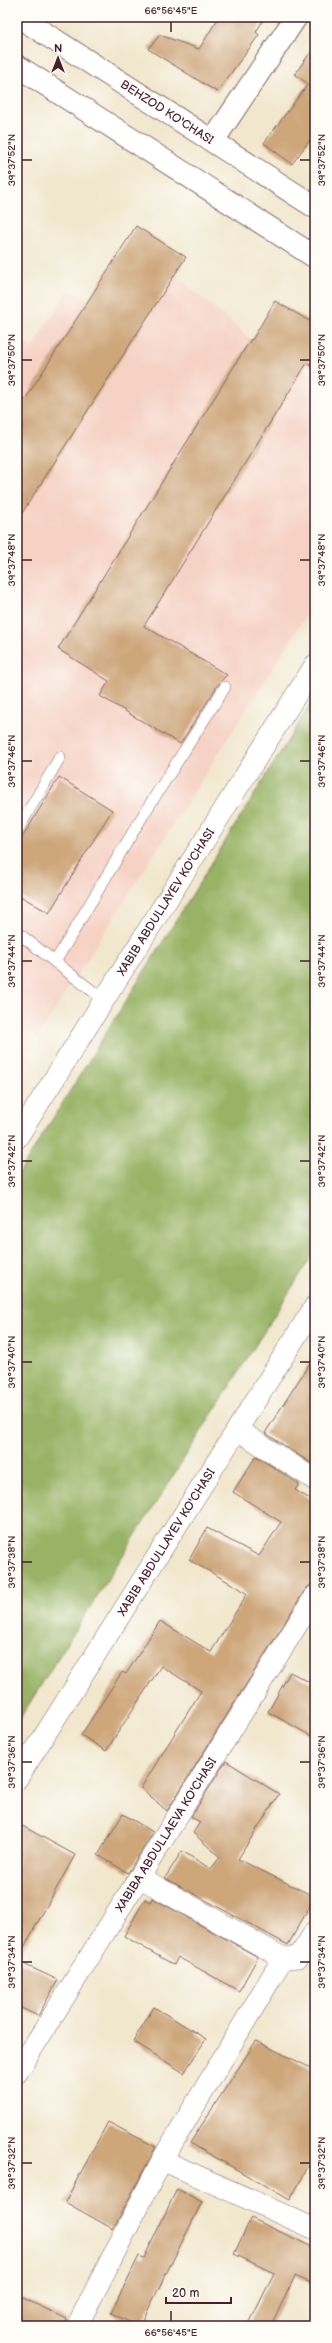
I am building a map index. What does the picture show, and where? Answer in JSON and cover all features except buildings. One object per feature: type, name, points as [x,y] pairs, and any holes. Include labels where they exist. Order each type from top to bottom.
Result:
[{"type":"street","name":"BEHZOD KO'CHASI","points":[[19,17],[315,207]]},
{"type":"street","points":[[213,141],[296,17]]},
{"type":"street","points":[[17,66],[315,257]]},
{"type":"street","name":"XABIB ABDULLAYEV KO'CHASI","points":[[17,1138],[315,666]]},
{"type":"street","name":"XABIB ABDULLAYEV KO'CHASI","points":[[17,1779],[315,1306]]},
{"type":"street","points":[[238,1430],[315,1480]]},
{"type":"street","name":"XABIBA ABDULLAEVA KO'CHASI","points":[[17,2073],[315,1596]]},
{"type":"street","points":[[139,1877],[299,1960]]},
{"type":"street","points":[[77,2326],[162,2160],[299,1960],[315,1930]]},
{"type":"street","points":[[162,2160],[315,2229]]},
{"type":"lane","points":[[55,962],[145,812],[225,687]]},
{"type":"lane","points":[[17,831],[60,757]]},
{"type":"lane","points":[[17,932],[104,1000]]},
{"type":"shaded area","points":[[136,226],[186,257],[175,275],[251,339],[315,377],[315,602],[17,1069],[17,339],[32,347],[68,290],[89,300]]},
{"type":"green space","points":[[315,697],[315,1251],[17,1723],[17,1176]]}]
